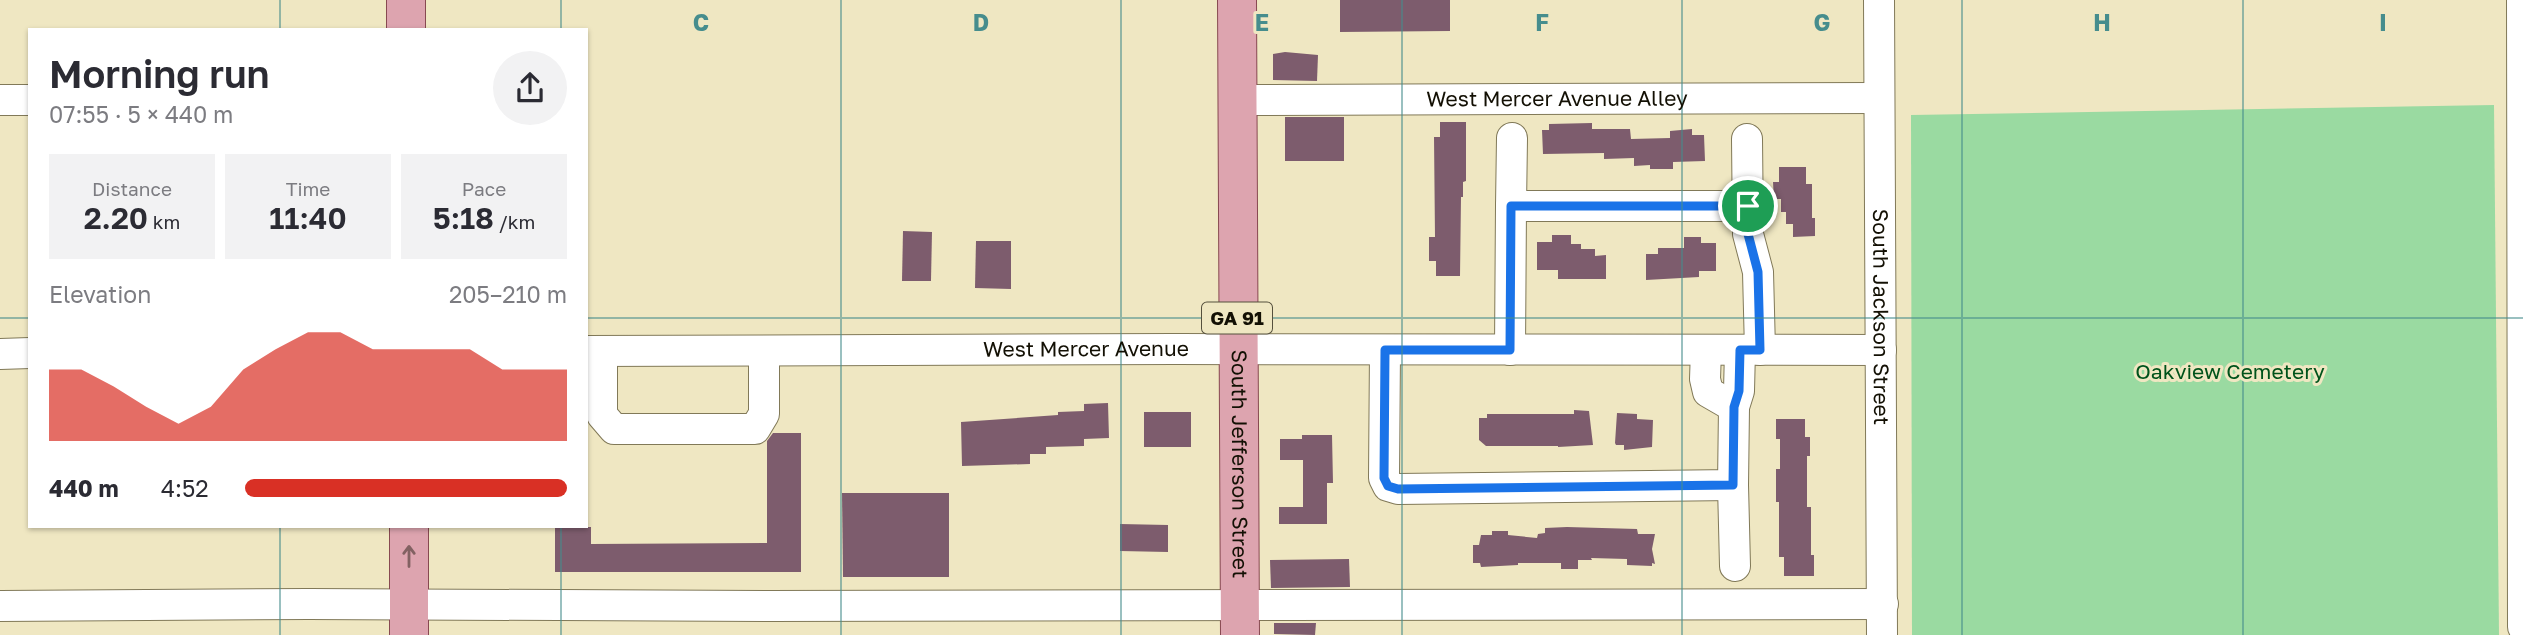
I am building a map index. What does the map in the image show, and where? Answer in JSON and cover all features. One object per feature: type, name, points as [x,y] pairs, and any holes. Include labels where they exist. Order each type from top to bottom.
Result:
[{"type":"main road","points":[[406,0],[406,28]]},
{"type":"main road","name":"South Jefferson Street","points":[[1237,0],[1237,349],[1241,621]]},
{"type":"main road","points":[[409,528],[409,621]]},
{"type":"street","name":"South Jackson Street","points":[[1879,0],[1882,635]]},
{"type":"street","points":[[2522,0],[2523,627]]},
{"type":"street","name":"West Mercer Avenue Alley","points":[[1237,100],[1879,99]]},
{"type":"street","points":[[0,100],[28,100]]},
{"type":"street","points":[[1510,350],[1512,138]]},
{"type":"street","points":[[1735,566],[1734,407],[1750,350],[1758,272],[1748,234],[1747,139]]},
{"type":"street","points":[[1511,206],[1748,206]]},
{"type":"street","points":[[1385,350],[1384,478],[1388,486],[1398,489],[1733,485]]},
{"type":"street","points":[[1706,350],[1705,379],[1708,391],[1734,407]]},
{"type":"street","name":"West Mercer Avenue","points":[[594,351],[1881,350]]},
{"type":"street","points":[[594,351],[602,415],[614,429],[755,429],[764,414],[764,351]]},
{"type":"street","points":[[0,354],[28,353]]},
{"type":"street","points":[[0,606],[309,604],[409,621],[1241,621],[1883,604]]},
{"type":"green space","name":"Oakview Cemetery","points":[[2494,105],[2499,635],[1912,635],[1911,115]]},
{"type":"building","points":[[1340,0],[1450,0],[1450,31],[1340,32]]},
{"type":"building","points":[[1285,52],[1318,55],[1317,81],[1273,80],[1273,54]]},
{"type":"building","points":[[1285,117],[1344,117],[1344,161],[1285,161]]},
{"type":"building","points":[[1440,122],[1466,122],[1466,181],[1463,182],[1461,197],[1460,276],[1436,276],[1436,261],[1429,261],[1429,237],[1435,237],[1434,137],[1440,137]]},
{"type":"building","points":[[1592,123],[1592,129],[1630,129],[1631,139],[1670,138],[1670,131],[1692,129],[1692,135],[1704,135],[1705,161],[1673,162],[1673,169],[1650,169],[1650,165],[1634,166],[1634,158],[1604,159],[1604,153],[1543,154],[1542,130],[1549,130],[1549,124]]},
{"type":"building","points":[[1779,167],[1806,167],[1806,184],[1812,184],[1815,236],[1793,237],[1793,224],[1786,224],[1786,212],[1781,212],[1781,199],[1774,199],[1773,182],[1779,182]]},
{"type":"building","points":[[903,231],[932,232],[931,281],[902,281]]},
{"type":"building","points":[[1552,235],[1571,235],[1571,244],[1581,244],[1581,249],[1595,249],[1595,256],[1606,255],[1606,279],[1558,279],[1558,270],[1537,270],[1537,242],[1552,242]]},
{"type":"building","points":[[1684,237],[1701,237],[1701,243],[1716,243],[1716,271],[1699,271],[1699,277],[1646,280],[1646,254],[1658,254],[1658,248],[1684,248]]},
{"type":"building","points":[[976,241],[1011,241],[1011,289],[975,288]]},
{"type":"building","points":[[1108,403],[1109,438],[1084,439],[1084,446],[1046,447],[1046,454],[1030,454],[1030,464],[962,466],[961,422],[1058,415],[1058,412],[1084,411],[1084,404]]},
{"type":"building","points":[[1574,410],[1589,411],[1593,445],[1486,446],[1479,440],[1479,418],[1487,418],[1487,414],[1574,414]]},
{"type":"building","points":[[1144,412],[1191,412],[1191,447],[1144,447]]},
{"type":"building","points":[[1617,413],[1637,414],[1637,419],[1653,420],[1652,447],[1624,450],[1624,445],[1616,445]]},
{"type":"building","points":[[1776,419],[1805,419],[1805,437],[1810,437],[1810,456],[1807,456],[1807,507],[1811,507],[1814,576],[1784,576],[1784,557],[1779,557],[1776,469],[1780,469],[1780,439],[1776,439]]},
{"type":"building","points":[[773,433],[801,433],[801,572],[555,572],[555,528],[591,527],[591,544],[767,543],[767,441]]},
{"type":"building","points":[[1302,435],[1332,435],[1333,483],[1327,483],[1327,524],[1279,524],[1279,507],[1303,507],[1303,460],[1280,460],[1280,439],[1302,439]]},
{"type":"building","points":[[842,493],[949,493],[949,577],[843,577]]},
{"type":"building","points":[[1120,524],[1168,525],[1168,552],[1120,551]]},
{"type":"building","points":[[1545,528],[1637,529],[1638,534],[1655,534],[1652,549],[1655,564],[1627,565],[1627,559],[1591,558],[1592,560],[1578,560],[1578,569],[1561,569],[1561,563],[1518,563],[1481,567],[1480,563],[1473,563],[1473,545],[1479,545],[1481,535],[1492,535],[1492,531],[1508,531],[1508,535],[1537,538],[1538,534],[1545,533]]},
{"type":"building","points":[[1349,559],[1350,587],[1271,588],[1270,560]]},
{"type":"building","points":[[1274,623],[1316,623],[1315,635],[1274,634]]},
{"type":"route","points":[[1511,206],[1748,206],[1748,234],[1758,272],[1760,350],[1740,350],[1739,391],[1734,407],[1733,485],[1398,489],[1388,486],[1384,478],[1385,350],[1510,350],[1511,206]]}]
